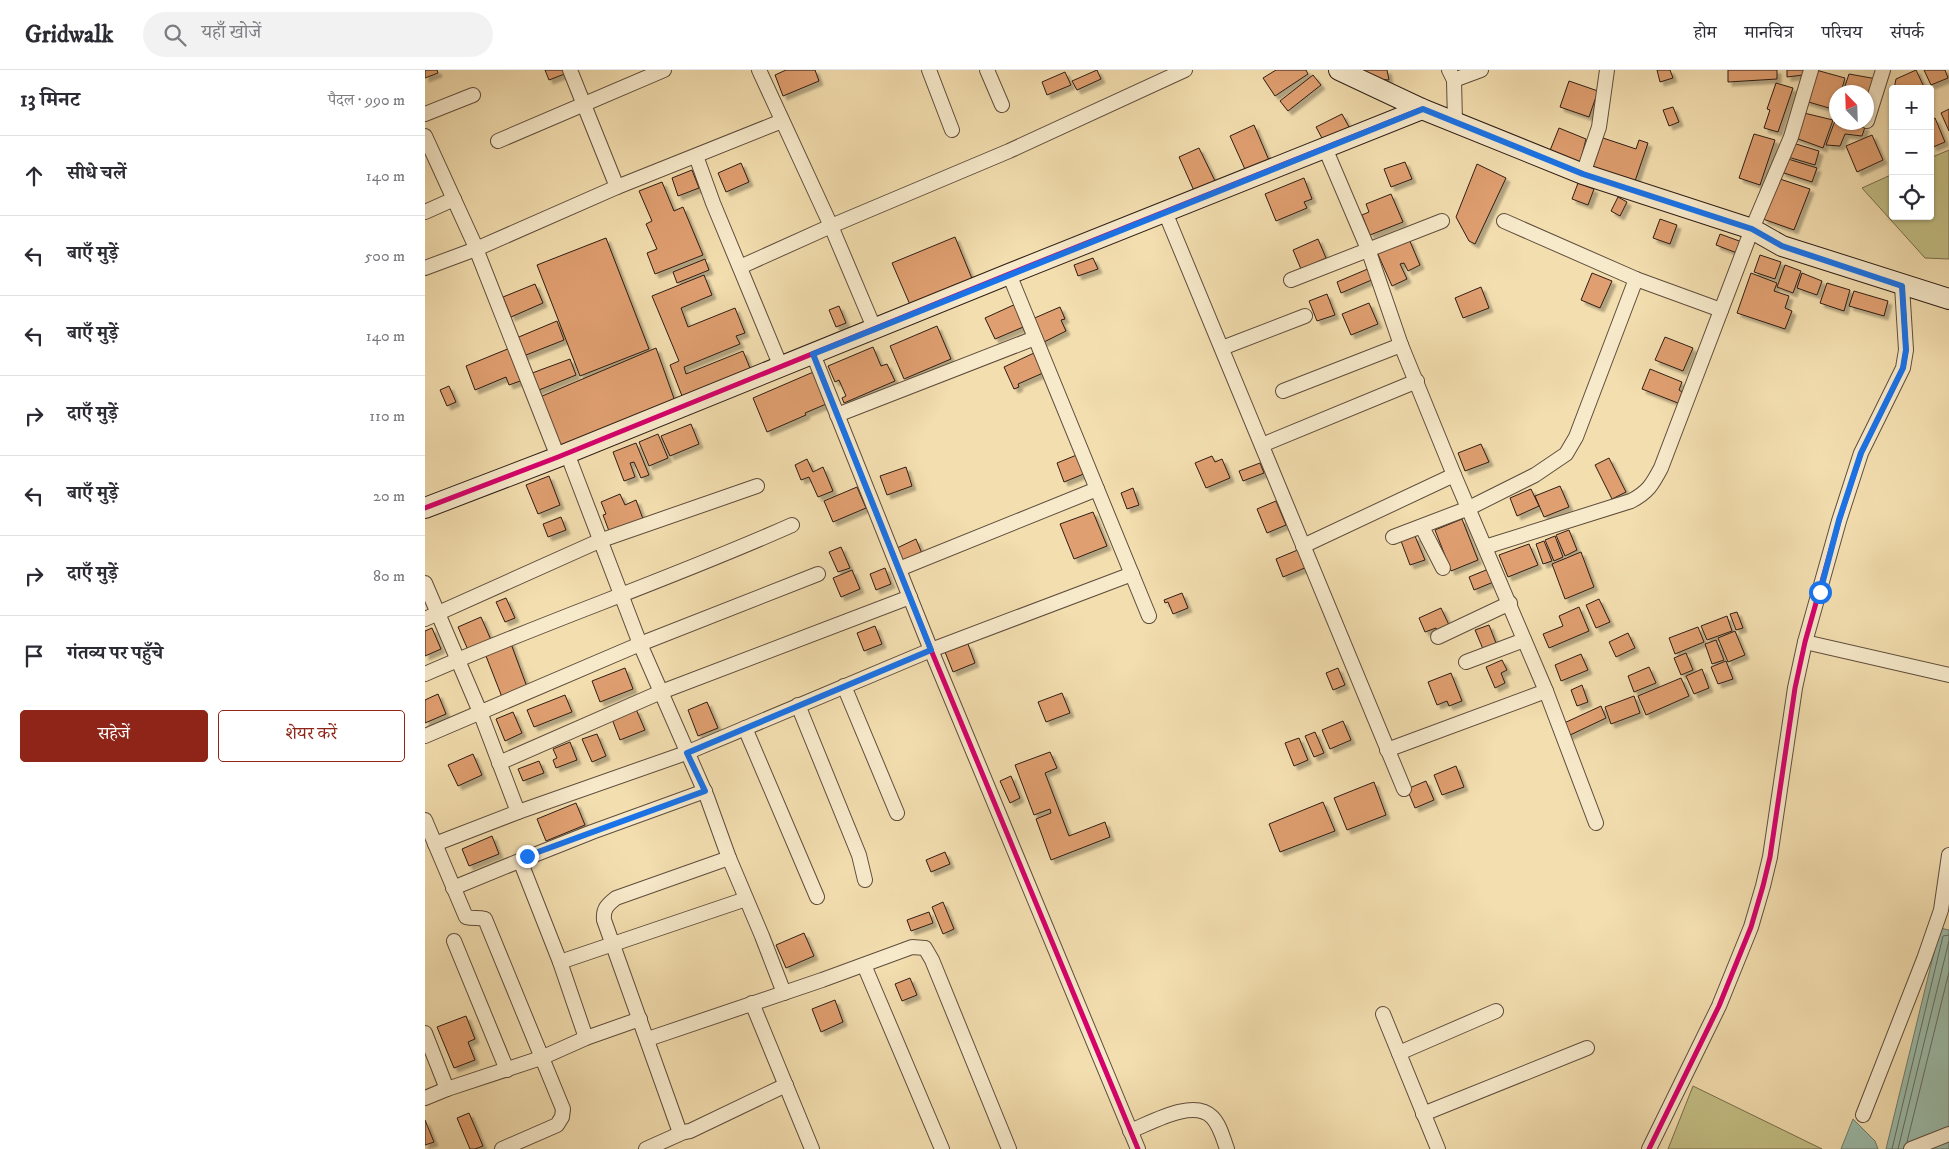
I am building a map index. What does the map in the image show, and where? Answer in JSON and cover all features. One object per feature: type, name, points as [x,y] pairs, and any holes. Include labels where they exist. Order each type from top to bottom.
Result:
[{"type":"street","points":[[570,70],[617,187]]},
{"type":"street","points":[[498,141],[664,70]]},
{"type":"street","points":[[760,70],[831,226],[875,330]]},
{"type":"street","points":[[929,70],[952,130]]},
{"type":"street","points":[[987,70],[1001,105]]},
{"type":"street","points":[[740,267],[1009,150],[1185,70]]},
{"type":"street","points":[[1339,70],[1423,109],[1583,174],[1752,229],[1782,246],[1902,286],[1949,299]]},
{"type":"street","points":[[1455,122],[1451,75],[1481,70]]},
{"type":"street","points":[[1583,174],[1599,127],[1607,70]]},
{"type":"street","points":[[1485,547],[1631,501],[1645,494],[1655,481],[1752,229],[1791,137],[1811,70]]},
{"type":"street","points":[[1874,98],[1883,70]]},
{"type":"street","points":[[425,114],[473,94]]},
{"type":"street","points":[[425,508],[875,330],[1009,274],[1423,109]]},
{"type":"street","points":[[425,268],[476,249],[617,187],[782,121]]},
{"type":"street","points":[[425,136],[476,249],[599,541],[640,644],[705,791],[729,858],[763,936],[784,993]]},
{"type":"street","points":[[1325,148],[1368,249],[1401,345],[1546,691],[1596,823]]},
{"type":"street","points":[[696,156],[781,367]]},
{"type":"street","points":[[425,212],[454,199]]},
{"type":"street","points":[[1165,212],[1403,789]]},
{"type":"street","points":[[1291,280],[1442,221]]},
{"type":"street","points":[[1504,221],[1636,279],[1721,310]]},
{"type":"street","points":[[1009,274],[1149,616]]},
{"type":"street","points":[[1393,537],[1469,508],[1535,475],[1567,454],[1576,437],[1636,279]]},
{"type":"street","points":[[1649,1149],[1719,1006],[1751,927],[1770,857],[1795,688],[1805,642],[1839,520],[1861,453],[1903,368],[1906,350],[1902,286]]},
{"type":"street","points":[[1222,348],[1305,316]]},
{"type":"street","points":[[837,415],[1035,338]]},
{"type":"street","points":[[1283,391],[1401,345]]},
{"type":"street","points":[[813,354],[931,650],[1138,1149]]},
{"type":"street","points":[[1262,445],[1417,381]]},
{"type":"street","points":[[1303,546],[1454,475]]},
{"type":"street","points":[[425,619],[599,541],[757,486]]},
{"type":"street","points":[[899,569],[1097,489]]},
{"type":"street","points":[[425,674],[621,594],[716,559],[792,526]]},
{"type":"street","points":[[1423,527],[1443,568]]},
{"type":"street","points":[[425,736],[640,644],[818,574]]},
{"type":"street","points":[[435,844],[518,812],[687,753],[931,650],[1131,574]]},
{"type":"street","points":[[425,583],[480,712],[518,812]]},
{"type":"street","points":[[499,763],[661,692],[910,597]]},
{"type":"street","points":[[1438,637],[1510,603]]},
{"type":"street","points":[[1466,662],[1524,640]]},
{"type":"street","points":[[1805,642],[1949,675]]},
{"type":"street","points":[[844,686],[897,813]]},
{"type":"street","points":[[1387,750],[1546,691]]},
{"type":"street","points":[[798,705],[859,855],[865,880]]},
{"type":"street","points":[[745,728],[817,897]]},
{"type":"street","points":[[453,888],[592,832],[705,791]]},
{"type":"street","points":[[425,820],[466,917],[472,919],[481,917],[485,919],[563,1109],[562,1117],[557,1125],[502,1149]]},
{"type":"street","points":[[1863,1115],[1924,959],[1945,911],[1949,855]]},
{"type":"street","points":[[684,1132],[679,1130],[603,913],[616,898],[729,858]]},
{"type":"street","points":[[524,859],[523,868],[560,962],[586,1038]]},
{"type":"street","points":[[560,962],[613,946],[746,899]]},
{"type":"street","points":[[454,941],[507,1070]]},
{"type":"street","points":[[647,1039],[919,946],[925,948],[932,960],[1009,1149]]},
{"type":"street","points":[[863,965],[942,1149]]},
{"type":"street","points":[[752,1003],[812,1149]]},
{"type":"street","points":[[1399,1052],[1496,1011]]},
{"type":"street","points":[[1383,1014],[1438,1149]]},
{"type":"street","points":[[425,1098],[541,1058],[586,1038],[640,1019]]},
{"type":"street","points":[[425,1033],[447,1089]]},
{"type":"street","points":[[1423,1114],[1587,1048]]},
{"type":"street","points":[[646,1149],[690,1131],[786,1085]]},
{"type":"street","points":[[1130,1131],[1184,1110],[1195,1108],[1212,1116],[1219,1127],[1227,1149]]},
{"type":"street","points":[[1911,1149],[1949,1134]]},
{"type":"shaded area","points":[[1949,150],[1949,259],[1925,258],[1891,220],[1934,220],[1934,156]]},
{"type":"shaded area","points":[[1889,176],[1889,218],[1862,188]]},
{"type":"shaded area","points":[[1693,1086],[1822,1149],[1668,1149]]},
{"type":"water","points":[[1940,928],[1949,930],[1949,1149],[1886,1149]]},
{"type":"water","points":[[1853,1119],[1875,1141],[1878,1149],[1841,1149]]},
{"type":"building","points":[[425,70],[437,70],[438,73],[425,78]]},
{"type":"building","points":[[545,70],[566,70],[567,73],[549,80]]},
{"type":"building","points":[[786,70],[815,70],[819,81],[783,96],[775,75]]},
{"type":"building","points":[[1097,70],[1101,79],[1077,90],[1072,81]]},
{"type":"building","points":[[1276,70],[1306,70],[1308,74],[1275,96],[1263,78]]},
{"type":"building","points":[[1364,70],[1387,70],[1389,80],[1365,78]]},
{"type":"building","points":[[1657,70],[1670,70],[1673,78],[1660,82]]},
{"type":"building","points":[[1728,70],[1777,70],[1777,79],[1728,82]]},
{"type":"building","points":[[1787,70],[1804,70],[1803,75],[1787,77]]},
{"type":"building","points":[[1816,70],[1845,78],[1843,85],[1829,85],[1829,108],[1805,101]]},
{"type":"building","points":[[1916,70],[1923,85],[1895,85],[1896,79]]},
{"type":"building","points":[[1924,70],[1945,70],[1948,78],[1931,85]]},
{"type":"building","points":[[1065,72],[1071,85],[1047,95],[1042,82]]},
{"type":"building","points":[[1849,74],[1877,79],[1874,87],[1874,85],[1845,85]]},
{"type":"building","points":[[1313,75],[1321,85],[1288,111],[1280,101]]},
{"type":"building","points":[[1569,81],[1598,91],[1589,117],[1560,107]]},
{"type":"building","points":[[1776,83],[1793,88],[1778,132],[1764,128],[1770,110],[1767,109]]},
{"type":"building","points":[[1673,107],[1679,122],[1669,126],[1663,110]]},
{"type":"building","points":[[1949,109],[1949,131],[1941,113]]},
{"type":"building","points":[[1804,113],[1829,119],[1829,130],[1823,148],[1793,137]]},
{"type":"building","points":[[1342,114],[1349,127],[1323,140],[1316,127]]},
{"type":"building","points":[[1934,119],[1945,142],[1934,147],[1934,130]]},
{"type":"building","points":[[1254,125],[1271,165],[1248,176],[1230,136]]},
{"type":"building","points":[[1559,128],[1586,139],[1580,163],[1549,153]]},
{"type":"building","points":[[1832,130],[1864,130],[1862,136],[1845,134],[1840,146],[1826,145]]},
{"type":"building","points":[[1754,134],[1775,140],[1760,185],[1739,178]]},
{"type":"building","points":[[1872,135],[1883,160],[1857,172],[1846,146]]},
{"type":"building","points":[[1603,138],[1636,149],[1639,140],[1648,143],[1633,187],[1591,173]]},
{"type":"building","points":[[1793,143],[1819,151],[1815,165],[1788,157]]},
{"type":"building","points":[[1199,148],[1216,183],[1195,193],[1179,157]]},
{"type":"building","points":[[1785,158],[1817,168],[1812,182],[1781,172]]},
{"type":"building","points":[[1405,162],[1412,179],[1391,187],[1384,169]]},
{"type":"building","points":[[741,163],[749,182],[726,192],[718,173]]},
{"type":"building","points":[[1477,164],[1506,178],[1475,244],[1469,241],[1456,217]]},
{"type":"building","points":[[692,170],[699,188],[678,196],[672,178]]},
{"type":"building","points":[[1304,178],[1312,199],[1304,202],[1307,208],[1276,221],[1265,194]]},
{"type":"building","points":[[1780,179],[1810,189],[1794,230],[1763,219]]},
{"type":"building","points":[[662,182],[674,211],[683,207],[703,255],[655,274],[647,253],[657,249],[646,224],[652,221],[639,191]]},
{"type":"building","points":[[1578,183],[1594,189],[1588,205],[1572,199]]},
{"type":"building","points":[[1391,194],[1403,222],[1370,235],[1362,215],[1369,212],[1366,204]]},
{"type":"building","points":[[1618,197],[1627,202],[1620,216],[1611,211]]},
{"type":"building","points":[[1660,219],[1677,225],[1670,244],[1653,238]]},
{"type":"building","points":[[1720,234],[1742,242],[1737,253],[1716,245]]},
{"type":"building","points":[[955,237],[973,281],[911,307],[892,263]]},
{"type":"building","points":[[606,238],[649,349],[580,376],[537,265]]},
{"type":"building","points":[[1318,239],[1326,258],[1301,269],[1293,250]]},
{"type":"building","points":[[1409,239],[1420,265],[1408,271],[1404,263],[1400,264],[1407,279],[1392,286],[1377,252]]},
{"type":"building","points":[[1760,255],[1781,262],[1775,279],[1754,272]]},
{"type":"building","points":[[1093,258],[1098,269],[1078,276],[1074,265]]},
{"type":"building","points":[[705,259],[709,270],[677,283],[673,272]]},
{"type":"building","points":[[1785,265],[1801,271],[1793,293],[1777,287]]},
{"type":"building","points":[[1370,268],[1374,279],[1341,293],[1337,282]]},
{"type":"building","points":[[1592,273],[1612,281],[1600,308],[1581,300]]},
{"type":"building","points":[[1751,273],[1777,283],[1774,291],[1789,296],[1785,308],[1792,311],[1785,329],[1737,313]]},
{"type":"building","points":[[1802,273],[1822,281],[1817,295],[1797,288]]},
{"type":"building","points":[[704,275],[712,295],[681,308],[688,327],[735,308],[745,333],[736,336],[740,344],[684,367],[686,374],[743,351],[752,373],[684,401],[670,365],[679,361],[652,296]]},
{"type":"building","points":[[1827,283],[1850,290],[1844,311],[1820,303]]},
{"type":"building","points":[[535,284],[543,303],[511,317],[503,297]]},
{"type":"building","points":[[1481,287],[1489,308],[1463,318],[1455,298]]},
{"type":"building","points":[[1854,291],[1888,301],[1884,316],[1849,306]]},
{"type":"building","points":[[1327,294],[1335,315],[1317,321],[1309,301]]},
{"type":"building","points":[[1018,303],[1028,325],[995,339],[985,318]]},
{"type":"building","points":[[1369,303],[1378,324],[1351,335],[1342,314]]},
{"type":"building","points":[[839,306],[846,323],[836,327],[829,310]]},
{"type":"building","points":[[1060,307],[1065,319],[1061,320],[1066,331],[1040,344],[1030,320]]},
{"type":"building","points":[[557,321],[564,340],[521,357],[514,339]]},
{"type":"building","points":[[937,326],[951,359],[904,379],[890,346]]},
{"type":"building","points":[[1665,337],[1693,348],[1683,371],[1655,360]]},
{"type":"building","points":[[873,347],[881,366],[887,364],[895,381],[844,403],[842,398],[846,396],[839,380],[835,382],[828,366]]},
{"type":"building","points":[[510,348],[523,380],[509,385],[506,377],[475,390],[466,366]]},
{"type":"building","points":[[656,348],[676,404],[560,450],[540,397]]},
{"type":"building","points":[[1034,353],[1043,373],[1018,384],[1019,387],[1014,389],[1004,367]]},
{"type":"building","points":[[570,359],[576,375],[534,392],[527,375]]},
{"type":"building","points":[[1650,369],[1682,382],[1679,390],[1682,392],[1678,403],[1642,389]]},
{"type":"building","points":[[818,370],[831,402],[767,432],[753,398]]},
{"type":"building","points":[[449,386],[456,402],[447,406],[440,390]]},
{"type":"building","points":[[691,424],[699,444],[670,456],[661,436]]},
{"type":"building","points":[[658,434],[668,458],[649,466],[639,442]]},
{"type":"building","points":[[636,443],[649,475],[641,478],[634,462],[630,463],[635,477],[624,481],[613,452]]},
{"type":"building","points":[[1481,444],[1489,462],[1465,471],[1458,453]]},
{"type":"building","points":[[1079,454],[1086,473],[1064,482],[1057,463]]},
{"type":"building","points":[[1212,456],[1215,462],[1222,459],[1230,478],[1206,488],[1195,463]]},
{"type":"building","points":[[1609,458],[1626,492],[1612,499],[1595,465]]},
{"type":"building","points":[[807,459],[813,472],[823,467],[833,491],[818,497],[809,477],[801,480],[795,465]]},
{"type":"building","points":[[1260,463],[1264,473],[1243,481],[1239,471]]},
{"type":"building","points":[[906,467],[912,486],[887,495],[880,476]]},
{"type":"building","points":[[549,476],[560,505],[538,514],[526,485]]},
{"type":"building","points":[[1560,486],[1569,507],[1544,517],[1535,496]]},
{"type":"building","points":[[857,487],[866,508],[833,522],[824,501]]},
{"type":"building","points":[[1133,488],[1139,505],[1127,509],[1121,493]]},
{"type":"building","points":[[1531,489],[1539,506],[1517,516],[1510,498]]},
{"type":"building","points":[[620,494],[625,505],[636,500],[643,519],[609,531],[603,515],[606,514],[601,502]]},
{"type":"building","points":[[1276,501],[1286,525],[1267,533],[1257,509]]},
{"type":"building","points":[[1093,512],[1107,546],[1074,559],[1060,524]]},
{"type":"building","points":[[561,517],[566,530],[548,537],[543,524]]},
{"type":"building","points":[[1462,519],[1478,560],[1451,571],[1435,530]]},
{"type":"building","points":[[1569,530],[1577,550],[1565,556],[1556,535]]},
{"type":"building","points":[[1415,536],[1425,560],[1410,565],[1401,541]]},
{"type":"building","points":[[1555,536],[1563,557],[1554,561],[1545,540]]},
{"type":"building","points":[[916,539],[923,556],[904,564],[897,548]]},
{"type":"building","points":[[1544,541],[1552,561],[1543,564],[1536,544]]},
{"type":"building","points":[[1529,544],[1538,565],[1508,577],[1499,555]]},
{"type":"building","points":[[841,547],[850,568],[838,572],[829,552]]},
{"type":"building","points":[[1300,549],[1307,567],[1283,577],[1276,559]]},
{"type":"building","points":[[1581,552],[1594,587],[1565,599],[1552,564]]},
{"type":"building","points":[[885,568],[891,584],[876,590],[870,574]]},
{"type":"building","points":[[1491,568],[1496,581],[1474,590],[1469,577]]},
{"type":"building","points":[[852,570],[860,589],[841,597],[833,578]]},
{"type":"building","points":[[1182,593],[1188,608],[1173,614],[1168,602],[1165,603],[1164,600]]},
{"type":"building","points":[[506,598],[515,618],[505,622],[496,602]]},
{"type":"building","points":[[1599,599],[1610,622],[1596,628],[1586,605]]},
{"type":"building","points":[[1579,607],[1589,631],[1549,648],[1543,634],[1563,626],[1559,616]]},
{"type":"building","points":[[1441,608],[1449,625],[1437,631],[1436,628],[1425,632],[1419,618]]},
{"type":"building","points":[[1737,612],[1743,628],[1736,630],[1730,614]]},
{"type":"building","points":[[1727,616],[1732,631],[1707,640],[1701,626]]},
{"type":"building","points":[[481,617],[491,640],[468,650],[458,627]]},
{"type":"building","points":[[1489,625],[1496,643],[1483,649],[1475,630]]},
{"type":"building","points":[[875,626],[882,644],[864,651],[857,633]]},
{"type":"building","points":[[1698,627],[1704,642],[1675,654],[1669,638]]},
{"type":"building","points":[[432,628],[441,649],[425,656],[425,631]]},
{"type":"building","points":[[1735,631],[1745,655],[1728,662],[1718,638]]},
{"type":"building","points":[[1628,633],[1635,648],[1616,657],[1609,642]]},
{"type":"building","points":[[1716,640],[1724,660],[1712,664],[1705,644]]},
{"type":"building","points":[[510,641],[527,687],[502,697],[484,651]]},
{"type":"building","points":[[968,644],[975,663],[953,672],[945,652]]},
{"type":"building","points":[[1686,653],[1693,670],[1681,675],[1674,658]]},
{"type":"building","points":[[1581,654],[1588,670],[1561,681],[1555,665]]},
{"type":"building","points":[[1502,660],[1507,670],[1501,673],[1505,683],[1495,688],[1486,667]]},
{"type":"building","points":[[1726,661],[1733,679],[1718,684],[1711,667]]},
{"type":"building","points":[[1649,667],[1656,683],[1634,692],[1628,676]]},
{"type":"building","points":[[625,668],[633,689],[600,702],[592,681]]},
{"type":"building","points":[[1338,668],[1345,685],[1333,690],[1326,673]]},
{"type":"building","points":[[1702,669],[1709,688],[1694,694],[1686,676]]},
{"type":"building","points":[[1451,673],[1462,701],[1449,706],[1447,701],[1437,705],[1428,682]]},
{"type":"building","points":[[1681,678],[1689,696],[1646,715],[1638,696]]},
{"type":"building","points":[[1582,685],[1588,702],[1577,706],[1571,690]]},
{"type":"building","points":[[1062,693],[1070,713],[1046,722],[1038,702]]},
{"type":"building","points":[[438,694],[446,714],[425,723],[425,700]]},
{"type":"building","points":[[565,695],[572,712],[534,727],[527,710]]},
{"type":"building","points":[[1634,696],[1640,713],[1611,724],[1605,707]]},
{"type":"building","points":[[707,702],[718,728],[698,736],[688,710]]},
{"type":"building","points":[[1601,706],[1606,718],[1568,736],[1562,724]]},
{"type":"building","points":[[636,709],[645,730],[620,740],[612,719]]},
{"type":"building","points":[[513,712],[522,733],[505,741],[496,719]]},
{"type":"building","points":[[1343,721],[1351,740],[1330,749],[1322,730]]},
{"type":"building","points":[[1315,732],[1324,753],[1314,757],[1305,736]]},
{"type":"building","points":[[597,734],[606,756],[592,762],[582,739]]},
{"type":"building","points":[[1299,738],[1308,760],[1294,766],[1285,743]]},
{"type":"building","points":[[570,742],[577,760],[556,768],[553,760],[557,758],[553,749]]},
{"type":"building","points":[[1050,752],[1057,768],[1045,773],[1069,836],[1105,822],[1110,837],[1051,860],[1036,819],[1051,813],[1050,809],[1034,815],[1015,765]]},
{"type":"building","points":[[473,754],[482,775],[458,786],[448,765]]},
{"type":"building","points":[[539,761],[544,773],[523,781],[518,769]]},
{"type":"building","points":[[1456,766],[1464,787],[1442,795],[1434,775]]},
{"type":"building","points":[[1011,776],[1020,798],[1010,803],[1000,781]]},
{"type":"building","points":[[1426,781],[1434,800],[1415,808],[1407,789]]},
{"type":"building","points":[[1374,782],[1386,815],[1347,830],[1334,798]]},
{"type":"building","points":[[1323,802],[1335,831],[1280,852],[1269,824]]},
{"type":"building","points":[[576,803],[585,825],[546,841],[537,819]]},
{"type":"building","points":[[492,836],[499,854],[469,866],[462,849]]},
{"type":"building","points":[[945,852],[950,864],[931,872],[926,860]]},
{"type":"building","points":[[943,902],[954,929],[943,934],[932,907]]},
{"type":"building","points":[[929,912],[933,923],[911,931],[907,920]]},
{"type":"building","points":[[804,933],[814,956],[786,968],[776,945]]},
{"type":"building","points":[[910,978],[917,995],[902,1001],[895,984]]},
{"type":"building","points":[[835,1000],[843,1022],[821,1032],[812,1009]]},
{"type":"building","points":[[466,1016],[475,1039],[468,1042],[475,1060],[454,1068],[437,1027]]},
{"type":"building","points":[[469,1113],[483,1146],[475,1149],[470,1149],[457,1118]]},
{"type":"building","points":[[425,1120],[434,1142],[425,1145]]},
{"type":"cycle path","points":[[425,508],[558,457],[1422,109]]},
{"type":"cycle path","points":[[1649,1149],[1719,1006],[1751,927],[1770,857],[1795,688],[1805,642],[1839,521],[1861,453],[1903,368],[1906,350],[1902,286]]},
{"type":"cycle path","points":[[813,354],[931,650],[1138,1149]]},
{"type":"route","points":[[527,856],[705,791],[687,753],[931,650],[813,354],[1423,109],[1583,174],[1752,229],[1782,246],[1902,286],[1906,350],[1903,368],[1896,386],[1861,453],[1839,520],[1820,592]]}]
